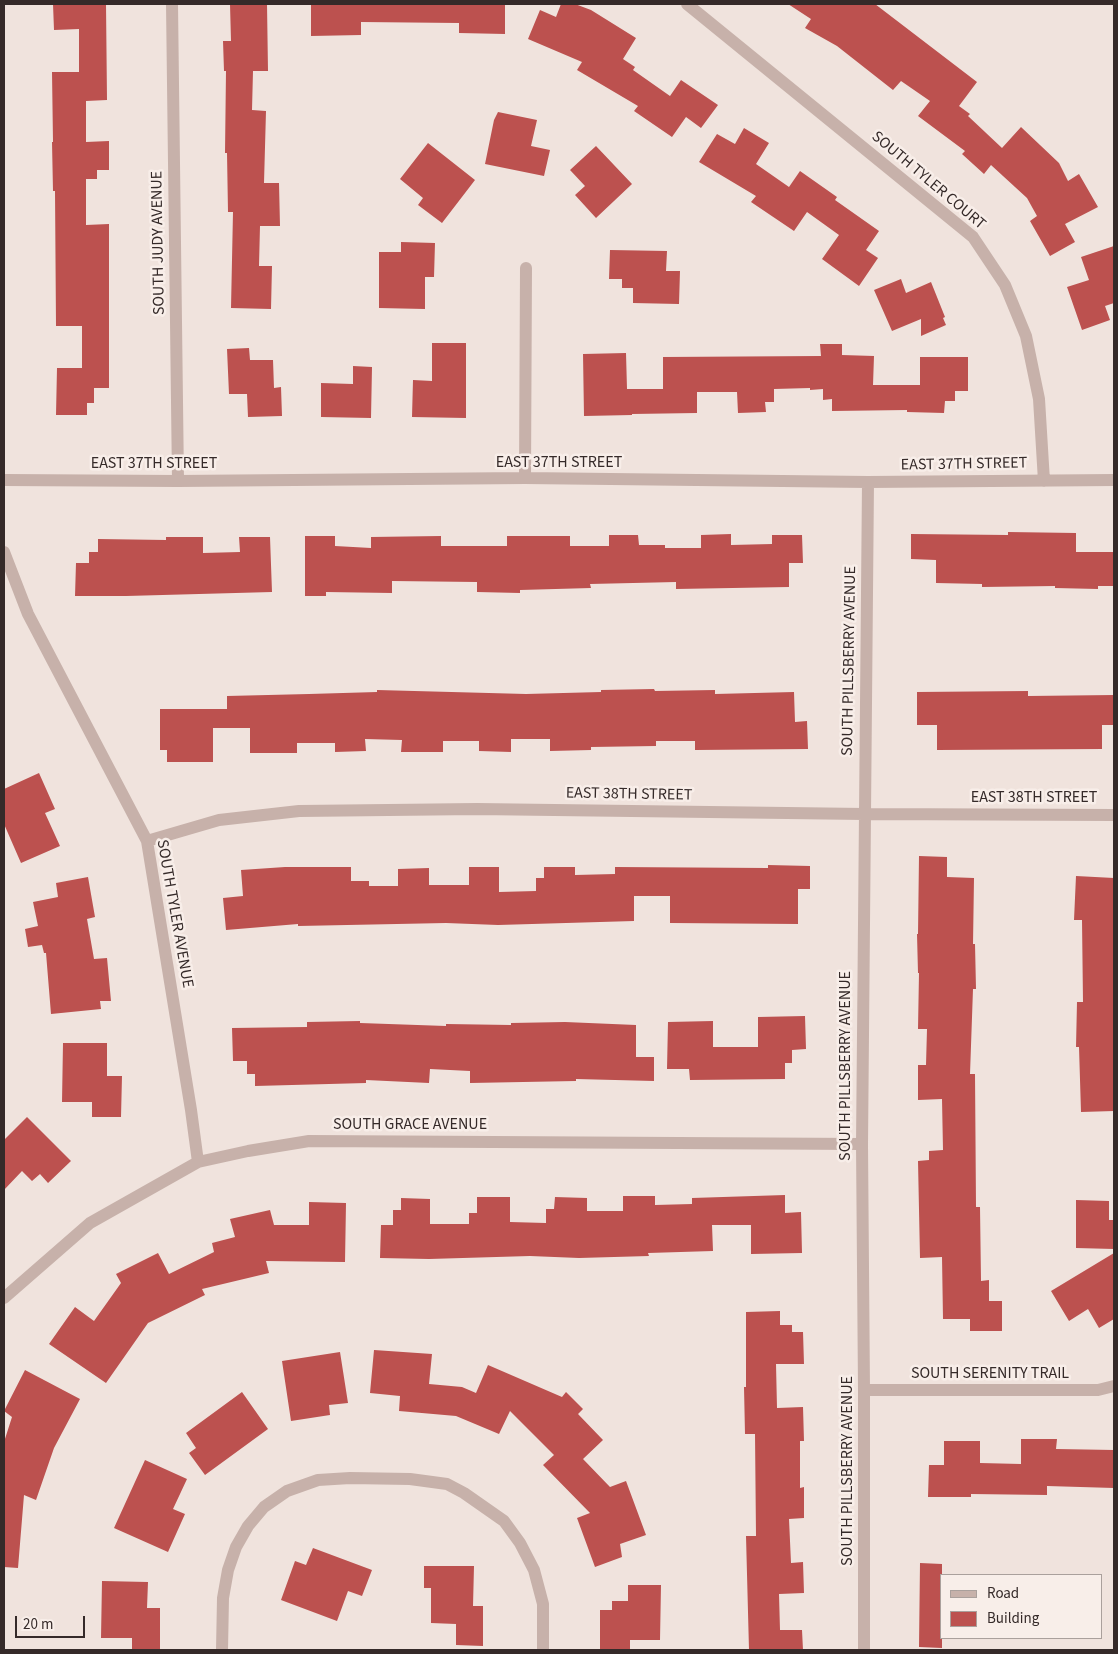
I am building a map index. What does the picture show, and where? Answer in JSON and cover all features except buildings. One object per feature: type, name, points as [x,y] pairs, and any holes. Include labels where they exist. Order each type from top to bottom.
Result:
[{"type":"street","name":"SOUTH JUDY AVENUE","points":[[172,4],[178,481]]},
{"type":"street","name":"SOUTH TYLER COURT","points":[[687,4],[973,237],[1005,285],[1026,336],[1039,399],[1044,481]]},
{"type":"street","points":[[525,478],[526,268]]},
{"type":"street","name":"EAST 37TH STREET","points":[[4,480],[178,481],[525,478],[868,482],[1114,480]]},
{"type":"street","name":"SOUTH PILLSBERRY AVENUE","points":[[864,1650],[862,1144],[868,482]]},
{"type":"street","name":"SOUTH TYLER AVENUE","points":[[4,552],[28,614],[147,841],[198,1162]]},
{"type":"street","name":"EAST 38TH STREET","points":[[147,841],[219,820],[299,811],[477,809],[1114,815]]},
{"type":"street","name":"SOUTH GRACE AVENUE","points":[[4,1298],[90,1223],[198,1162],[309,1141],[862,1144]]},
{"type":"street","name":"SOUTH SERENITY TRAIL","points":[[864,1390],[1098,1390],[1114,1386]]},
{"type":"street","points":[[222,1650],[223,1598],[228,1570],[236,1548],[248,1526],[264,1507],[287,1491],[318,1480],[350,1478],[410,1480],[447,1484],[504,1522],[520,1543],[534,1570],[543,1604],[543,1650]]}]
